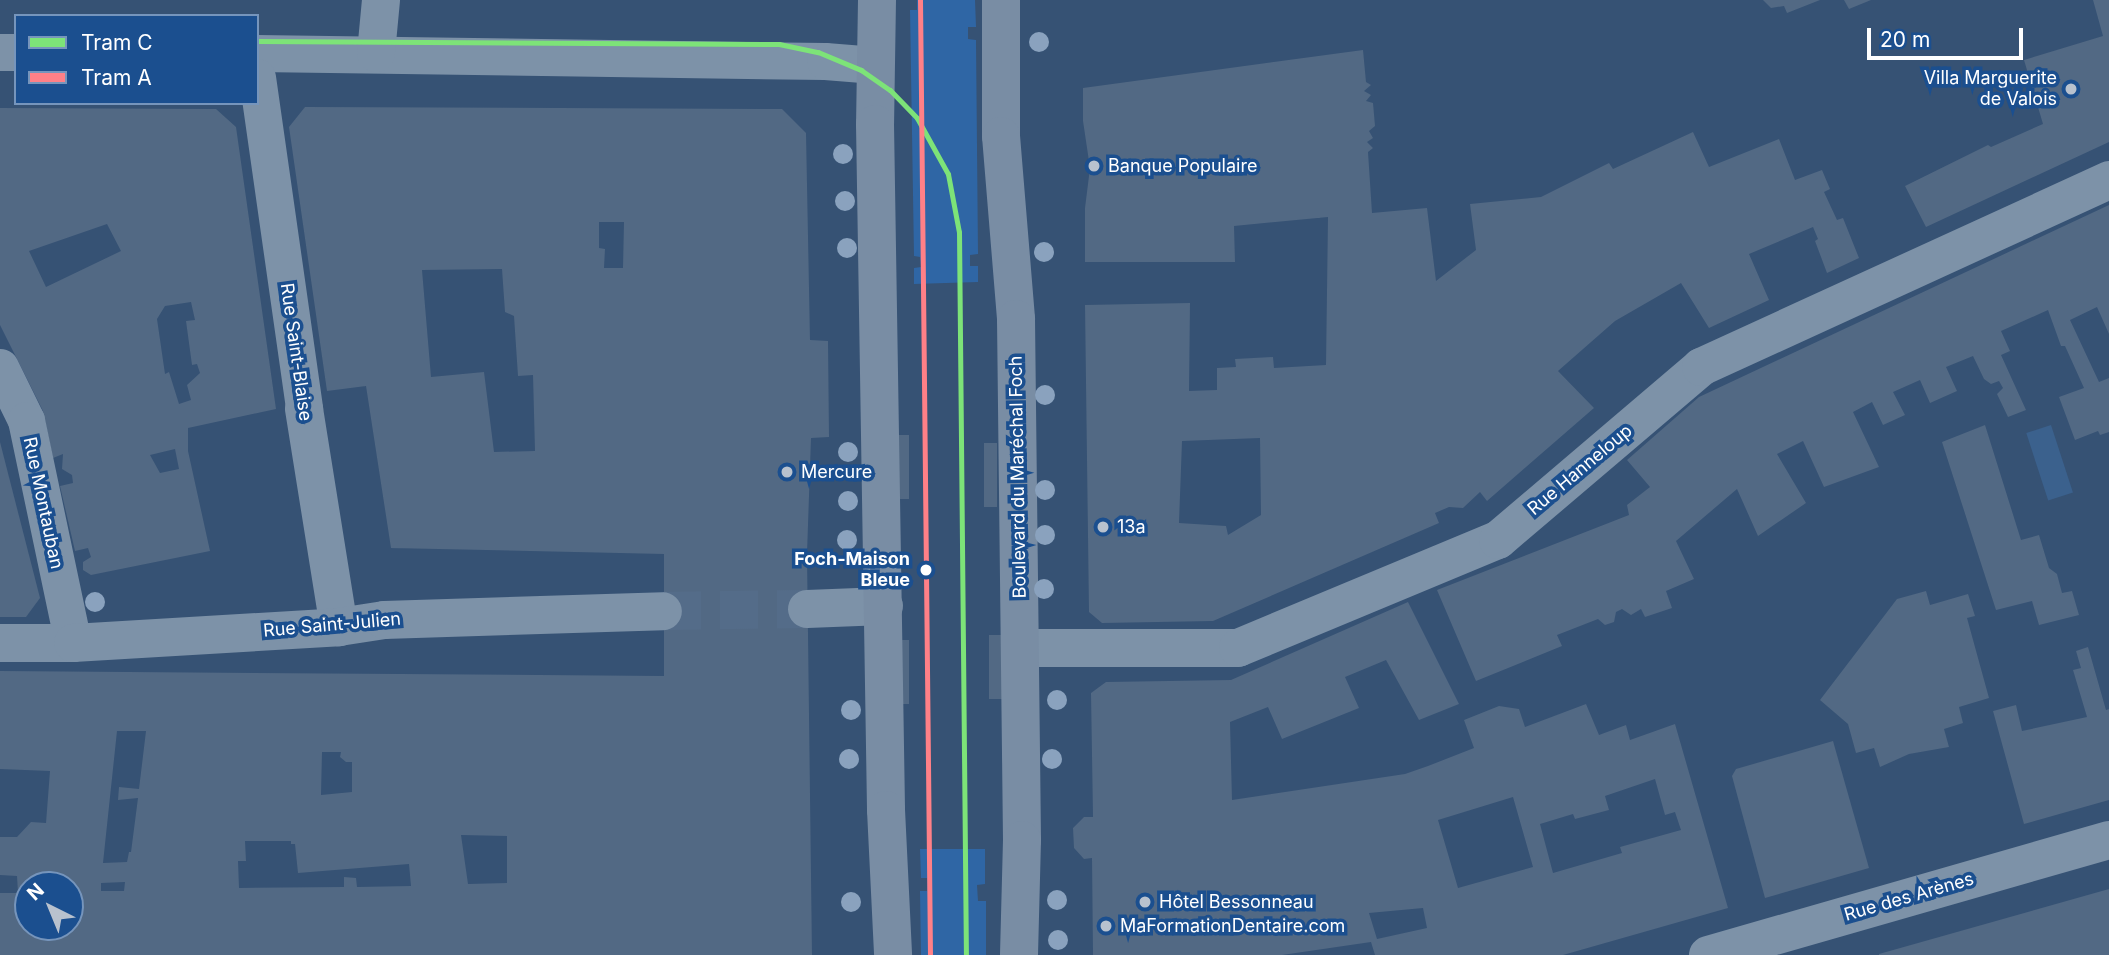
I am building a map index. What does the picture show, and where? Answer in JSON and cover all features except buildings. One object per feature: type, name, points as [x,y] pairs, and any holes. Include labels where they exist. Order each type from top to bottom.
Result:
[{"type":"main road","points":[[877,0],[875,65],[886,810],[893,955]]},
{"type":"main road","name":"Boulevard du Maréchal Foch","points":[[1001,0],[1001,136],[1016,319],[1023,840],[1019,955]]},
{"type":"street","points":[[376,53],[381,0]]},
{"type":"street","points":[[259,52],[825,61],[875,65]]},
{"type":"street","name":"Rue Saint-Blaise","points":[[259,92],[304,409],[339,626]]},
{"type":"street","name":"Rue Hanneloup","points":[[1020,648],[1238,648],[1498,540],[1701,368],[2109,180]]},
{"type":"street","name":"Rue Montauban","points":[[0,367],[26,420],[74,643]]},
{"type":"street","points":[[807,609],[884,606]]},
{"type":"street","name":"Rue Saint-Julien","points":[[0,643],[74,643],[339,626],[384,620],[663,611]]},
{"type":"street","name":"Rue des Arènes","points":[[1708,955],[2109,840]]},
{"type":"shaded area","points":[[917,0],[975,0],[976,27],[968,27],[968,39],[976,40],[978,254],[970,255],[970,266],[978,266],[978,282],[914,284],[914,268],[921,267],[920,257],[914,256],[910,10],[917,10]]},
{"type":"shaded area","points":[[2051,425],[2073,493],[2048,501],[2026,433]]},
{"type":"shaded area","points":[[920,849],[985,849],[985,884],[977,885],[978,901],[986,901],[986,955],[921,955],[920,891],[927,891],[927,878],[921,878]]},
{"type":"tunnel","points":[[663,611],[807,609]]},
{"type":"tram line","name":"A","points":[[920,0],[930,955]]},
{"type":"tram line","name":"C","points":[[259,41],[779,44],[818,52],[861,70],[890,90],[917,118],[948,174],[959,232],[966,955]]},
{"type":"place","name":"Villa Marguerite de Valois","points":[[2071,89]]},
{"type":"place","name":"Banque Populaire","points":[[1094,166]]},
{"type":"place","name":"Mercure","points":[[787,472]]},
{"type":"place","name":"13a","points":[[1103,527]]},
{"type":"place","name":"Foch-Maison Bleue","points":[[926,570]]},
{"type":"place","name":"Hôtel Bessonneau","points":[[1145,902]]},
{"type":"place","name":"MaFormationDentaire.com","points":[[1106,926]]}]
